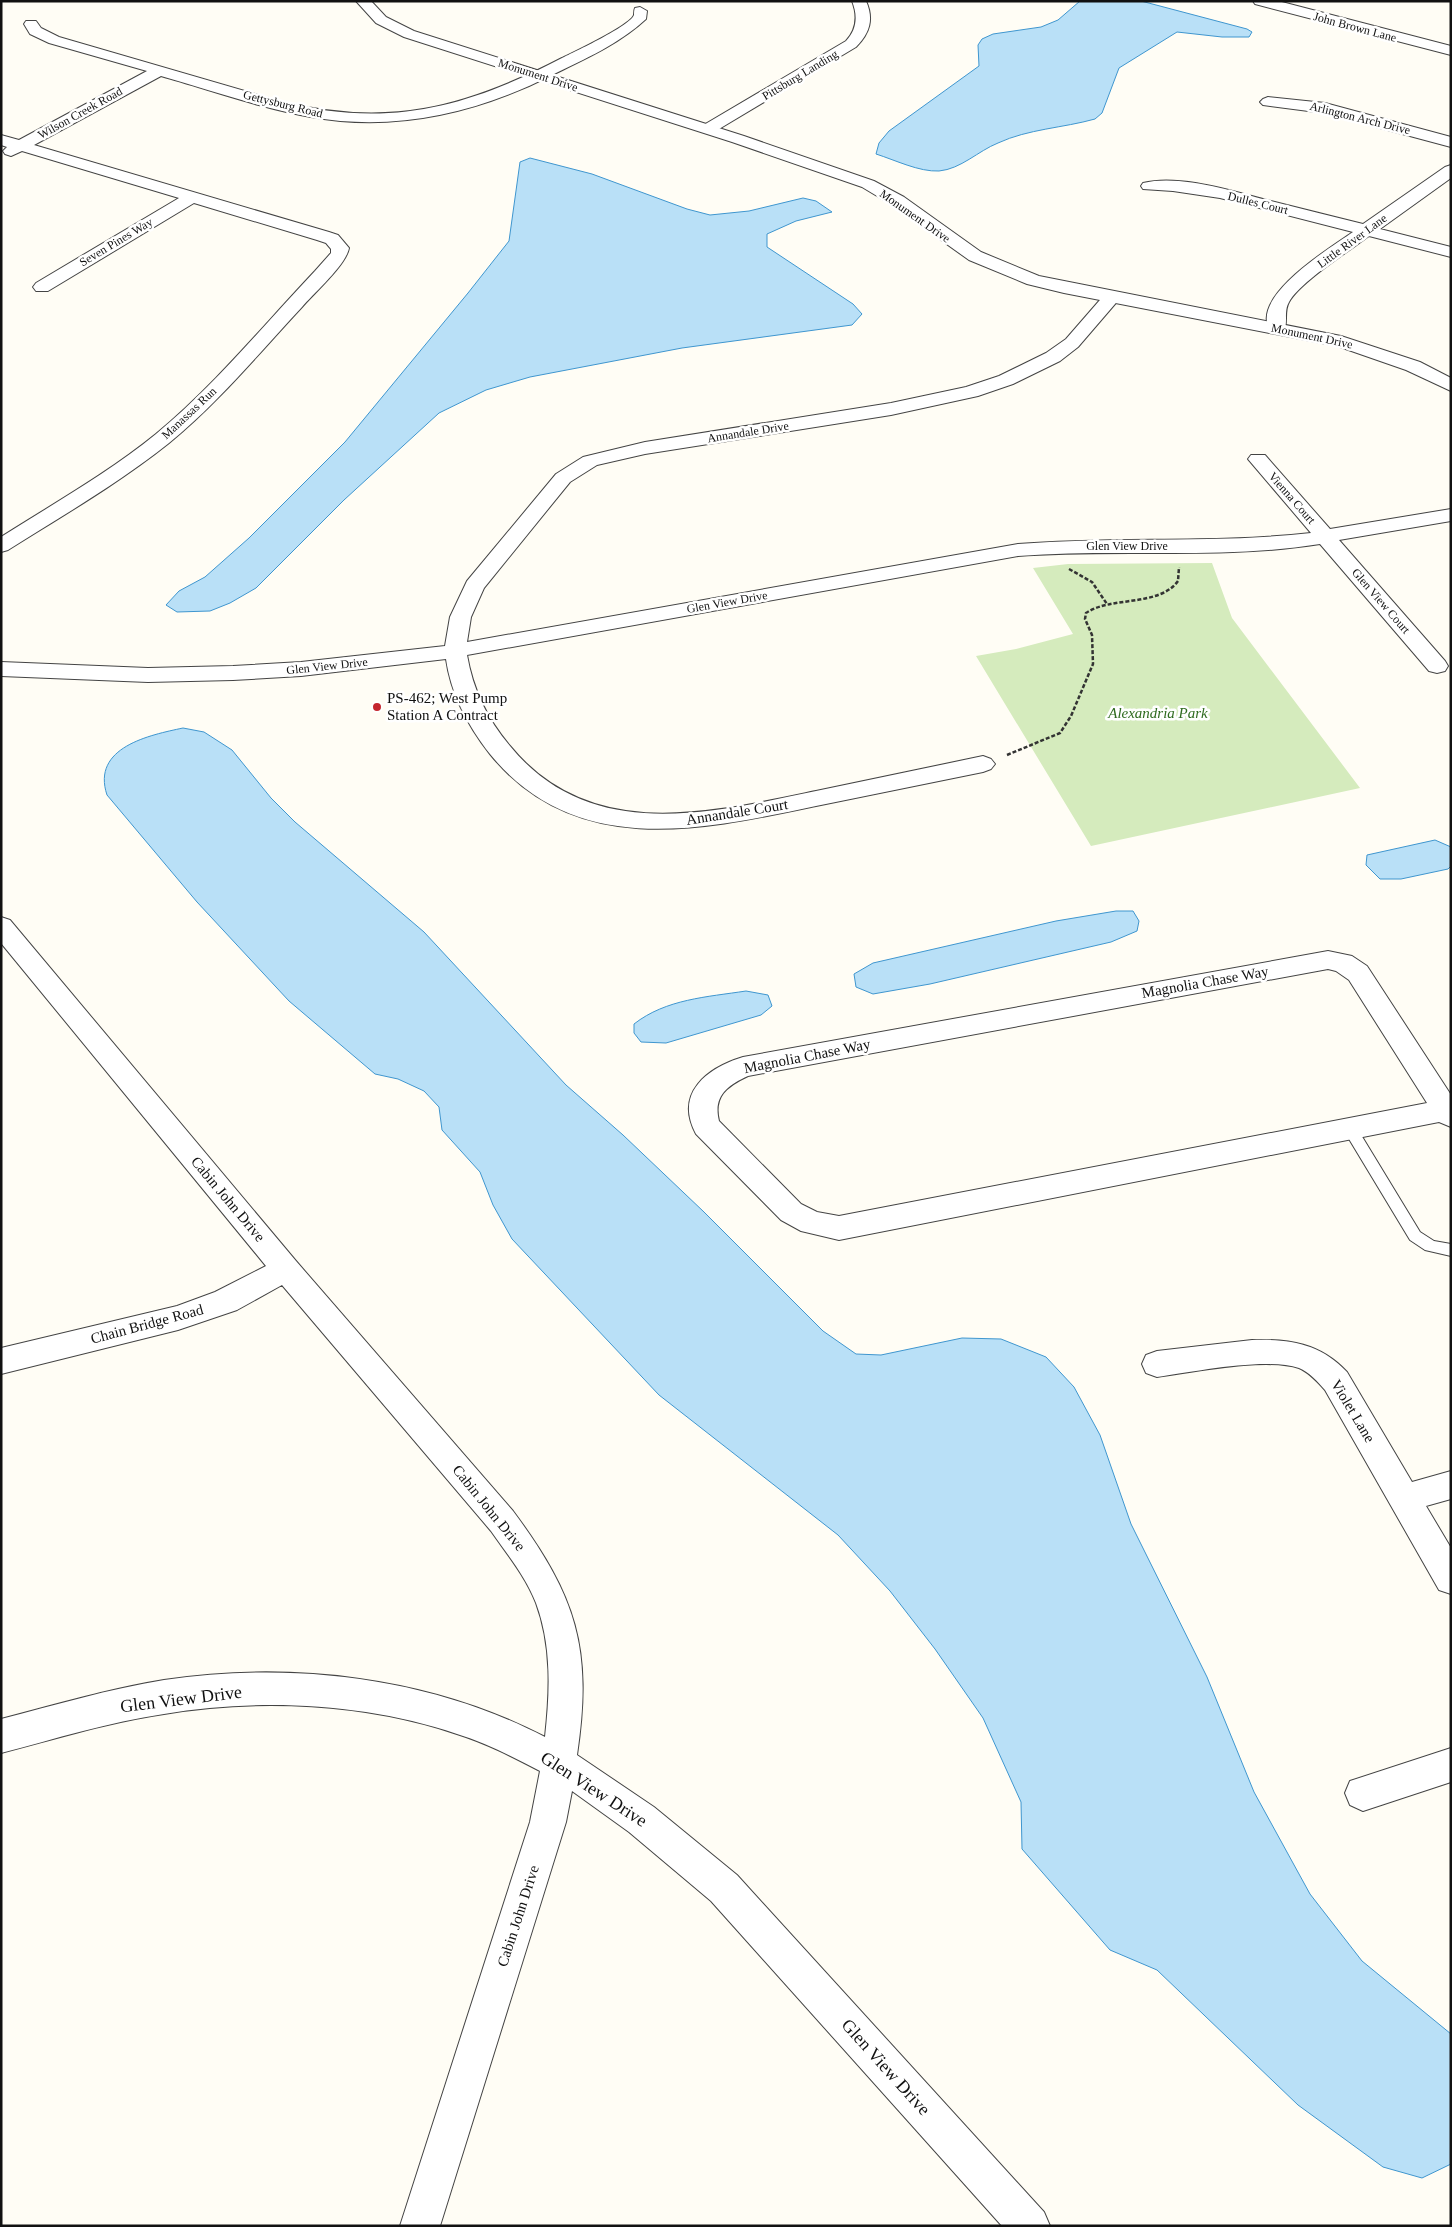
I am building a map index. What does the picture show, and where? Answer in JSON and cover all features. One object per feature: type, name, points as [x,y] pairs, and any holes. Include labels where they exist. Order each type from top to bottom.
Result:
[{"type":"street","name":"Monument Drive","points":[[363,1],[381,20],[410,34],[708,129],[868,184],[898,201],[962,248],[1000,268],[1064,288],[1341,341],[1381,353],[1451,385]]},
{"type":"street","name":"Pittsburg Landing","points":[[708,129],[851,44],[863,28],[860,1]]},
{"type":"street","name":"John Brown Lane","points":[[1260,1],[1451,52]]},
{"type":"street","name":"Gettysburg Road","points":[[31,24],[36,30],[54,40],[159,71],[311,113],[362,118],[410,116],[464,106],[512,90],[616,35],[641,16],[640,11]]},
{"type":"street","name":"Wilson Creek Road","points":[[1,156],[159,71]]},
{"type":"street","name":"Arlington Arch Drive","points":[[1268,102],[1324,108],[1451,142]]},
{"type":"street","name":"Manassas Run","points":[[1,140],[191,198],[345,241],[340,248],[339,254],[321,275],[197,408],[163,438],[123,468],[1,546]]},
{"type":"street","name":"Little River Lane","points":[[1277,328],[1276,313],[1280,302],[1290,290],[1319,264],[1451,170]]},
{"type":"street","name":"Dulles Court","points":[[1149,186],[1173,186],[1220,193],[1451,252]]},
{"type":"street","name":"Seven Pines Way","points":[[42,287],[191,198]]},
{"type":"street","name":"Annandale Drive","points":[[456,651],[457,629],[464,604],[475,586],[563,478],[574,470],[605,456],[907,406],[971,392],[1006,380],[1053,357],[1072,343],[1112,297]]},
{"type":"street","name":"Vienna Court","points":[[1258,459],[1326,537]]},
{"type":"street","name":"Glen View Drive","points":[[1,669],[128,675],[233,673],[301,669],[456,651],[979,556],[1057,547],[1251,545],[1326,537],[1451,514]]},
{"type":"street","name":"Glen View Court","points":[[1326,537],[1437,666]]},
{"type":"street","name":"Annandale Court","points":[[456,651],[460,678],[468,700],[496,745],[525,777],[542,790],[568,804],[603,815],[654,822],[693,821],[732,816],[983,764]]},
{"type":"street","name":"Cabin John Drive","points":[[1,926],[286,1269],[502,1521],[531,1559],[552,1604],[565,1653],[565,1693],[559,1763],[548,1822],[420,2226]]},
{"type":"street","name":"Magnolia Chase Way","points":[[1328,960],[1343,963],[1358,972],[1449,1114],[1350,1129],[839,1228],[811,1222],[791,1212],[706,1126],[702,1114],[704,1098],[714,1081],[744,1066],[1328,960]]},
{"type":"street","name":"Chain Bridge Road","points":[[1,1361],[178,1318],[226,1300],[286,1269]]},
{"type":"street","name":"Violet Lane","points":[[1157,1364],[1283,1351],[1305,1356],[1324,1368],[1336,1381],[1451,1579]]},
{"type":"street","points":[[1404,1498],[1451,1485]]},
{"type":"street","name":"Glen View Drive","points":[[1,1736],[137,1702],[216,1691],[294,1690],[370,1697],[430,1709],[488,1728],[559,1763],[617,1800],[672,1842],[724,1888],[1030,2226]]},
{"type":"street","points":[[1363,1793],[1451,1765]]},
{"type":"lane","points":[[1350,1129],[1415,1236],[1430,1246],[1451,1250]]},
{"type":"path","points":[[983,764],[1060,733],[1071,716],[1094,664],[1092,635],[1085,619],[1086,613],[1096,606],[1150,596],[1176,585],[1180,578],[1180,568],[1174,546]]},
{"type":"path","points":[[1057,547],[1071,572],[1092,582],[1107,604]]},
{"type":"green space","name":"Alexandria Park","points":[[1212,563],[1232,618],[1360,788],[1091,846],[976,656],[1016,649],[1073,634],[1033,568],[1068,564]]},
{"type":"water","points":[[1080,1],[1141,1],[1247,29],[1252,32],[1249,37],[1222,37],[1177,32],[1119,68],[1102,113],[1095,119],[1009,138],[947,170],[923,170],[876,154],[879,143],[889,131],[979,66],[978,45],[982,39],[993,34],[1041,27],[1058,20]]},
{"type":"water","points":[[530,158],[592,174],[687,209],[710,215],[749,211],[803,198],[816,201],[832,212],[796,221],[767,234],[767,247],[853,304],[862,314],[852,325],[682,348],[530,377],[486,390],[439,413],[344,500],[256,588],[230,603],[210,611],[177,612],[166,605],[179,591],[205,577],[249,538],[345,442],[468,293],[509,241],[520,162]]},
{"type":"water","points":[[183,728],[204,732],[232,750],[271,798],[295,822],[424,932],[566,1085],[623,1135],[704,1212],[823,1331],[856,1354],[881,1355],[962,1338],[1001,1339],[1046,1357],[1074,1387],[1100,1435],[1131,1524],[1207,1677],[1254,1792],[1310,1894],[1362,1961],[1451,2034],[1451,2164],[1422,2178],[1383,2167],[1298,2105],[1157,1970],[1110,1950],[1022,1849],[1021,1802],[983,1718],[935,1649],[890,1591],[838,1535],[659,1395],[512,1239],[493,1205],[480,1172],[442,1130],[439,1107],[424,1091],[398,1079],[375,1074],[289,1001],[197,902],[107,795],[104,779],[107,765],[115,755],[127,746],[140,740]]},
{"type":"water","points":[[1435,840],[1451,847],[1451,866],[1448,869],[1401,879],[1380,879],[1366,865],[1367,855]]},
{"type":"water","points":[[1116,911],[1133,911],[1139,921],[1137,931],[1111,942],[930,984],[873,994],[856,987],[854,974],[873,963],[1056,921]]},
{"type":"water","points":[[746,991],[768,995],[772,1006],[761,1015],[666,1043],[641,1042],[634,1033],[634,1024],[646,1016],[673,1004],[702,997]]},
{"type":"place","name":"PS-462; West Pump Station A Contract","points":[[377,707]]}]
